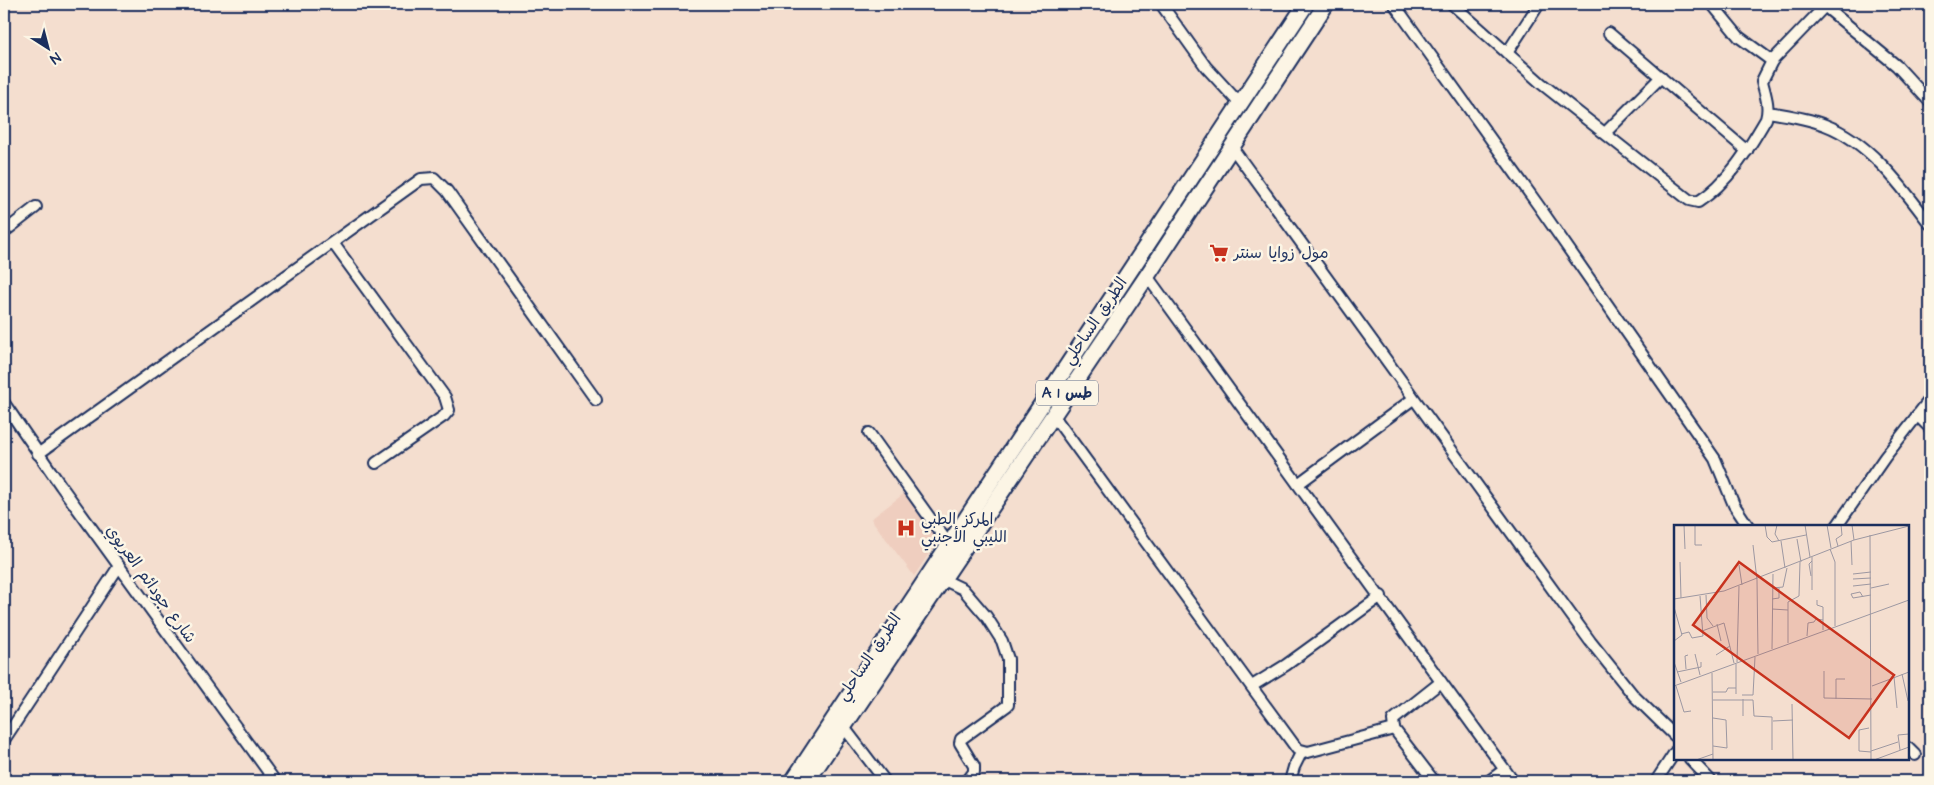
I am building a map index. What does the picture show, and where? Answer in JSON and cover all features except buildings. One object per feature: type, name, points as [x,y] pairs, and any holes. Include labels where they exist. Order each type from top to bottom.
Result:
[{"type":"highway","name":"الطريق الساحلي","points":[[793,781],[950,546],[1306,4]]},
{"type":"highway","name":"الطريق الساحلي","points":[[807,781],[1148,276],[1231,146],[1326,4]]},
{"type":"street","points":[[1161,4],[1206,67],[1240,104]]},
{"type":"street","points":[[1394,4],[1538,204],[1715,459],[1734,505],[1747,525]]},
{"type":"street","points":[[1452,4],[1542,84],[1689,200],[1698,202],[1712,191],[1747,151],[1768,112],[1762,81],[1772,61],[1823,5],[1897,66],[1930,102]]},
{"type":"street","points":[[1506,53],[1539,4]]},
{"type":"street","points":[[1712,4],[1739,37],[1772,61]]},
{"type":"street","points":[[1609,32],[1747,151]]},
{"type":"street","points":[[1605,133],[1661,77]]},
{"type":"street","points":[[1768,112],[1808,119],[1825,125],[1859,144],[1911,198],[1930,224]]},
{"type":"street","points":[[1231,146],[1590,641],[1634,696],[1674,735]]},
{"type":"street","points":[[38,454],[422,179],[434,178],[447,191],[596,400]]},
{"type":"street","points":[[4,232],[36,207]]},
{"type":"street","points":[[333,243],[445,397],[448,410],[444,416],[376,463]]},
{"type":"street","points":[[1148,276],[1513,781]]},
{"type":"street","points":[[1298,484],[1414,399]]},
{"type":"street","points":[[1838,525],[1930,399]]},
{"type":"street","name":"شارع جودائم العريوي","points":[[4,403],[38,454],[275,781]]},
{"type":"street","points":[[1053,415],[1297,748],[1302,751],[1394,729]]},
{"type":"street","points":[[1917,415],[1930,428]]},
{"type":"street","points":[[869,433],[950,546]]},
{"type":"street","points":[[4,740],[119,566]]},
{"type":"street","points":[[942,579],[963,590],[986,616],[1002,641],[1008,659],[1008,705],[962,739],[960,743],[974,766],[974,772],[967,781]]},
{"type":"street","points":[[1252,686],[1286,665],[1381,596]]},
{"type":"street","points":[[1434,781],[1394,729],[1393,720],[1396,715],[1441,682]]},
{"type":"street","points":[[843,726],[885,781]]},
{"type":"street","points":[[1290,781],[1302,751]]},
{"type":"street","points":[[1656,781],[1674,754]]},
{"type":"street","points":[[1691,760],[1711,781]]},
{"type":"street","points":[[1489,781],[1504,770]]},
{"type":"shaded area","name":"المركز الطبي الليبي الأجنبي","points":[[906,492],[940,537],[914,576],[871,519]]},
{"type":"place","name":"مول زوايا سنتر","points":[[1219,253]]},
{"type":"place","name":"المركز الطبي الليبي الأجنبي","points":[[906,528]]}]
